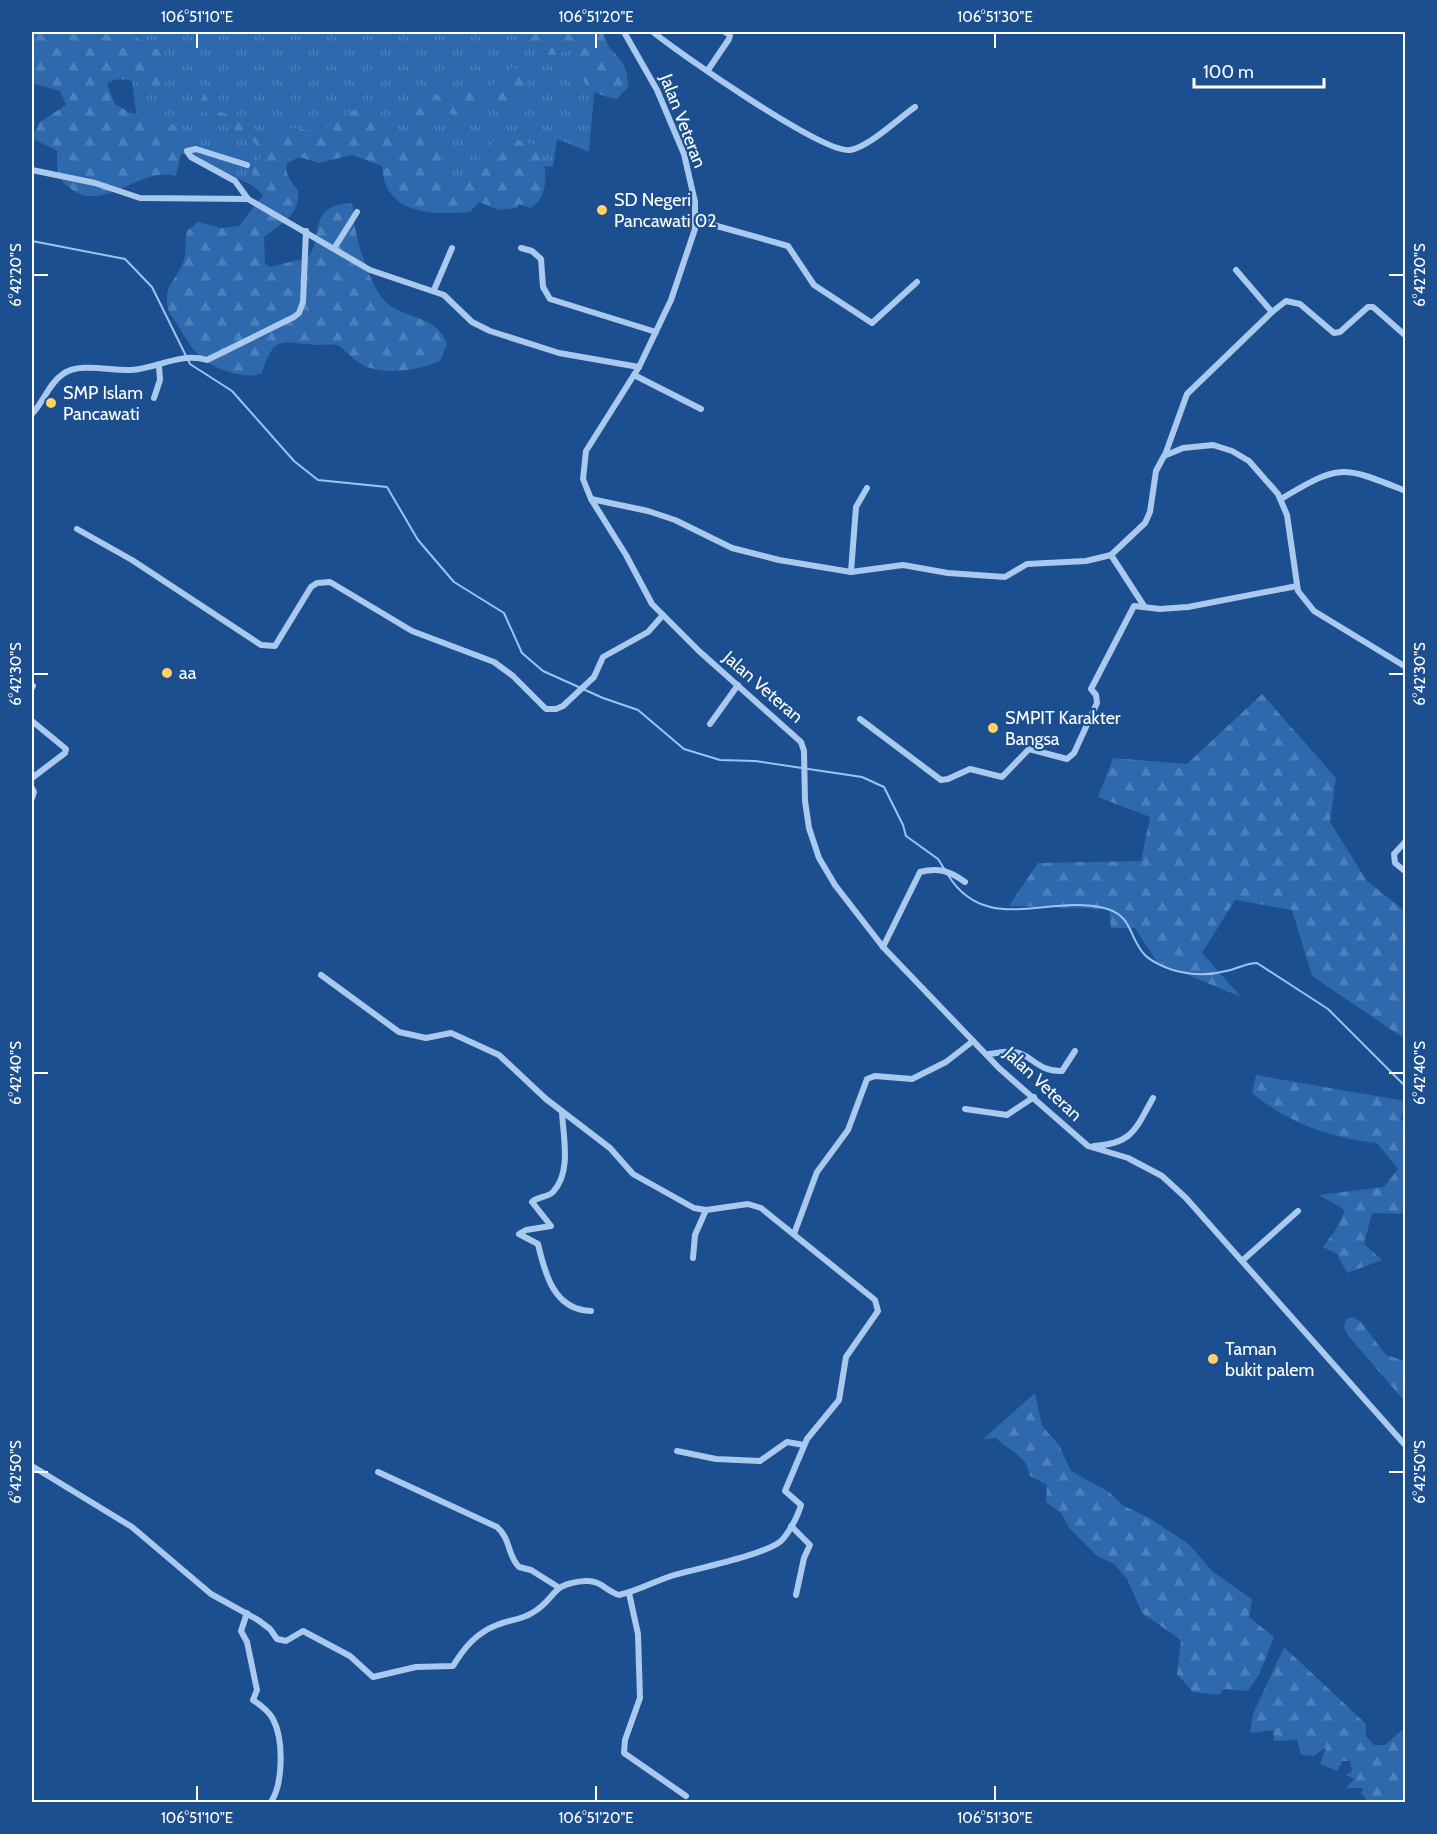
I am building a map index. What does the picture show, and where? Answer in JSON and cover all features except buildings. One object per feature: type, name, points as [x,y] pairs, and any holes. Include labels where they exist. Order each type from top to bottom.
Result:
[{"type":"street","name":"Jalan Veteran","points":[[624,32],[657,90],[684,154],[696,216],[689,253],[656,332],[639,367],[586,450],[583,479],[591,499],[626,555],[652,604],[801,742],[804,751],[805,801],[809,828],[819,858],[835,885],[883,947],[989,1054],[999,1068],[1088,1146],[1128,1158],[1162,1176],[1186,1198],[1406,1446]]},
{"type":"street","points":[[653,32],[786,123],[844,150],[858,148],[915,107]]},
{"type":"street","points":[[708,70],[729,39],[730,36],[725,32]]},
{"type":"street","points":[[247,165],[196,149],[188,151],[191,157],[235,181],[248,199],[335,247],[370,270],[434,290],[452,300],[472,321],[497,334],[559,353],[639,367]]},
{"type":"street","points":[[32,170],[79,179],[140,198],[248,199]]},
{"type":"street","points":[[335,247],[357,212]]},
{"type":"street","points":[[696,216],[717,226],[788,246],[814,285],[872,323],[917,282]]},
{"type":"street","points":[[32,414],[41,405],[56,380],[69,371],[130,370],[159,366],[192,355],[207,360],[299,313],[303,302],[306,231]]},
{"type":"street","points":[[434,290],[452,248]]},
{"type":"street","points":[[521,248],[532,251],[541,259],[543,287],[550,299],[656,332]]},
{"type":"street","points":[[1236,270],[1272,312]]},
{"type":"street","points":[[591,499],[675,520],[732,548],[779,560],[851,572],[903,565],[948,573],[1005,577],[1028,564],[1086,561],[1111,555],[1145,524],[1150,512],[1156,471],[1164,456],[1187,394],[1286,301],[1300,304],[1334,333],[1340,332],[1368,308],[1373,307],[1406,336]]},
{"type":"street","points":[[154,398],[160,380],[159,366]]},
{"type":"street","points":[[634,375],[701,409]]},
{"type":"street","points":[[1164,456],[1183,448],[1221,447],[1249,461],[1268,480],[1281,499],[1287,515],[1297,586],[1301,598],[1314,610],[1406,667]]},
{"type":"street","points":[[1281,499],[1322,476],[1344,470],[1360,472],[1406,491]]},
{"type":"street","points":[[851,572],[856,507],[867,488]]},
{"type":"street","points":[[77,529],[132,560],[261,645],[275,646],[311,586],[323,581],[330,582],[412,631],[494,662],[513,676],[546,708],[556,709],[563,705],[594,678],[603,657],[648,632],[663,615]]},
{"type":"street","points":[[1111,555],[1143,606]]},
{"type":"street","points":[[860,719],[941,780],[970,769],[1002,777],[1029,749],[1067,759],[1074,753],[1097,703],[1096,695],[1091,689],[1134,606],[1160,609],[1200,605],[1297,586]]},
{"type":"street","points":[[710,724],[738,685]]},
{"type":"street","points":[[32,721],[66,749],[65,753],[32,778]]},
{"type":"street","points":[[32,788],[34,792],[32,798]]},
{"type":"street","points":[[1406,841],[1394,854],[1395,863],[1406,872]]},
{"type":"street","points":[[883,947],[920,872],[942,870],[952,872],[965,882]]},
{"type":"street","points":[[32,1466],[105,1508],[175,1561],[211,1594],[247,1613],[282,1641],[303,1631],[350,1656],[373,1677],[416,1667],[453,1666],[469,1643],[479,1634],[498,1624],[534,1612],[558,1587],[589,1581],[604,1585],[619,1595],[629,1593],[668,1577],[755,1553],[781,1541],[791,1526],[801,1505],[785,1491],[804,1445],[818,1424],[839,1400],[846,1357],[874,1318],[878,1307],[870,1295],[755,1205],[737,1204],[706,1210],[694,1208],[633,1174],[610,1148],[562,1112],[499,1055],[451,1033],[426,1038],[399,1032],[321,975]]},
{"type":"street","points":[[794,1234],[817,1172],[848,1130],[867,1079],[875,1076],[912,1079],[946,1062],[974,1041]]},
{"type":"street","points":[[989,1054],[1014,1052],[1048,1070],[1062,1071],[1075,1051]]},
{"type":"street","points":[[965,1109],[1007,1115],[1034,1097]]},
{"type":"street","points":[[1088,1146],[1112,1145],[1128,1138],[1153,1098]]},
{"type":"street","points":[[562,1112],[564,1158],[562,1174],[551,1194],[532,1202],[551,1226],[526,1230],[519,1234],[538,1244],[546,1279],[552,1288],[574,1309],[591,1311]]},
{"type":"street","points":[[693,1258],[694,1235],[706,1210]]},
{"type":"street","points":[[1243,1260],[1298,1211]]},
{"type":"street","points":[[677,1451],[716,1459],[760,1461],[787,1442],[804,1445]]},
{"type":"street","points":[[378,1472],[497,1527],[508,1540],[512,1557],[519,1567],[531,1570],[558,1587]]},
{"type":"street","points":[[791,1526],[810,1545],[804,1558],[796,1595]]},
{"type":"street","points":[[629,1593],[638,1634],[640,1698],[625,1740],[624,1753],[686,1796]]},
{"type":"street","points":[[247,1613],[241,1631],[247,1642],[257,1690],[253,1698],[272,1718],[278,1739],[280,1784],[271,1803]]},
{"type":"green space","points":[[32,32],[131,32],[135,37],[165,54],[167,76],[163,85],[149,86],[120,79],[107,84],[115,104],[130,113],[146,114],[155,121],[166,121],[177,127],[181,154],[176,176],[150,177],[99,196],[87,196],[74,191],[64,183],[58,169],[57,151],[32,138],[40,122],[66,105],[60,91],[32,83]]},
{"type":"green space","points":[[104,32],[605,32],[598,51],[589,152],[557,139],[553,167],[505,160],[453,199],[410,151],[283,143],[256,187],[139,134],[129,60]]},
{"type":"green space","points":[[522,32],[603,32],[609,47],[625,67],[628,87],[617,99],[597,93],[586,84],[572,51],[548,55],[535,48]]},
{"type":"green space","points":[[513,67],[525,73],[524,96],[518,101],[486,102],[479,105],[472,117],[439,113],[429,118],[426,130],[443,146],[446,177],[458,186],[485,150],[499,138],[510,137],[531,144],[542,158],[546,177],[542,196],[530,208],[519,204],[517,208],[499,210],[479,202],[470,212],[426,212],[401,203],[391,194],[385,182],[382,166],[352,155],[319,163],[299,157],[287,163],[286,168],[289,178],[298,191],[293,213],[264,237],[265,264],[270,267],[306,258],[314,245],[321,218],[326,211],[336,205],[350,203],[353,206],[359,245],[376,289],[392,307],[424,320],[438,329],[447,344],[440,361],[413,369],[385,371],[363,365],[339,346],[281,343],[271,351],[262,373],[247,375],[220,369],[199,356],[169,312],[167,302],[169,288],[183,263],[187,231],[198,222],[221,228],[239,226],[263,195],[252,185],[253,166],[260,159],[262,151],[247,136],[212,118],[205,111],[198,97],[200,88],[213,106],[221,112],[243,120],[264,137],[287,128],[322,130],[353,110],[364,108],[375,112],[394,132],[404,137],[413,129],[416,113],[427,97],[484,90]]},
{"type":"green space","points":[[1262,694],[1336,778],[1330,822],[1367,881],[1405,911],[1405,1039],[1312,976],[1292,910],[1235,900],[1202,953],[1241,997],[1157,962],[1135,928],[1111,928],[1109,909],[1009,906],[1038,863],[1141,861],[1150,817],[1098,797],[1113,758],[1187,764]]},
{"type":"green space","points":[[1256,1075],[1405,1101],[1401,1119],[1406,1125],[1405,1214],[1372,1213],[1364,1244],[1382,1260],[1347,1273],[1337,1254],[1323,1247],[1336,1229],[1345,1210],[1319,1195],[1384,1187],[1398,1169],[1377,1143],[1327,1133],[1295,1121],[1266,1104],[1252,1093]]},
{"type":"green space","points":[[1353,1317],[1361,1322],[1386,1355],[1405,1361],[1405,1402],[1347,1334],[1344,1327],[1346,1319]]},
{"type":"green space","points":[[1035,1393],[1042,1426],[1059,1445],[1071,1471],[1109,1492],[1124,1506],[1151,1519],[1190,1545],[1212,1571],[1252,1599],[1249,1617],[1274,1637],[1260,1673],[1248,1691],[1224,1689],[1219,1695],[1193,1692],[1177,1674],[1181,1640],[1142,1613],[1127,1579],[1114,1564],[1097,1556],[1070,1529],[1061,1513],[1046,1502],[1047,1485],[1030,1476],[1025,1462],[996,1438],[983,1439]]},
{"type":"green space","points":[[1284,1647],[1366,1724],[1366,1736],[1374,1745],[1385,1745],[1402,1730],[1405,1731],[1405,1802],[1364,1802],[1366,1799],[1361,1793],[1363,1788],[1346,1788],[1354,1779],[1346,1775],[1352,1771],[1350,1761],[1342,1761],[1337,1771],[1320,1764],[1326,1747],[1314,1756],[1301,1755],[1297,1740],[1274,1741],[1273,1730],[1250,1733],[1253,1714]]},
{"type":"waterway","points":[[32,241],[125,259],[152,287],[190,364],[232,391],[294,461],[318,480],[387,487],[418,540],[454,582],[504,613],[522,653],[543,671],[603,698],[638,710],[684,749],[720,760],[755,761],[862,777],[884,787],[906,836],[938,859],[945,870]]},
{"type":"waterway","points":[[948,875],[963,893],[981,904],[999,909],[1083,905],[1113,911],[1125,921],[1147,957],[1177,971],[1209,974],[1257,963],[1328,1009],[1406,1087]]},
{"type":"place","name":"SD Negeri Pancawati 02","points":[[602,210]]},
{"type":"place","name":"SMP Islam Pancawati","points":[[51,403]]},
{"type":"place","name":"aa","points":[[167,673]]},
{"type":"place","name":"SMPIT Karakter Bangsa","points":[[993,728]]},
{"type":"place","name":"Taman bukit palem","points":[[1213,1359]]}]
